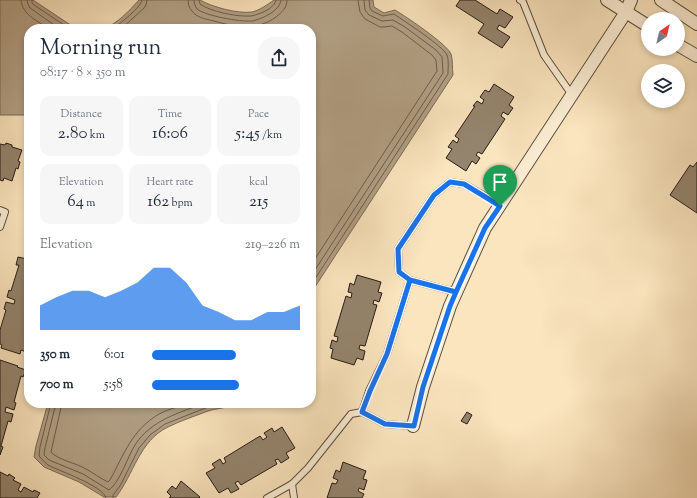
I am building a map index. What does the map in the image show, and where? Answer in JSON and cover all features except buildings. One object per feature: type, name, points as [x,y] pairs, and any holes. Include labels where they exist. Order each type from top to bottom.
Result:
[{"type":"street","points":[[607,0],[641,22]]},
{"type":"street","points":[[414,426],[423,387],[450,306],[485,228],[626,12],[631,0]]},
{"type":"street","points":[[661,0],[697,24]]},
{"type":"street","points":[[685,49],[697,56]]},
{"type":"lane","points":[[520,0],[524,2],[544,55],[572,95]]},
{"type":"lane","points":[[456,292],[410,280],[399,272],[398,249],[434,195],[450,182],[464,184],[500,206]]},
{"type":"lane","points":[[0,227],[2,211]]},
{"type":"lane","points":[[362,412],[387,354],[410,280]]},
{"type":"lane","points":[[267,498],[292,484],[308,468],[351,414],[362,412],[385,424],[414,426]]},
{"type":"lane","points":[[292,484],[294,498]]},
{"type":"water","points":[[0,0],[33,0],[69,24],[24,24],[24,115],[0,115]]},
{"type":"water","points":[[139,0],[200,0],[225,9],[240,12],[252,12],[274,0],[373,0],[374,7],[384,13],[395,10],[434,37],[448,49],[452,59],[453,75],[316,285],[316,24],[113,24],[127,13]]},
{"type":"water","points":[[47,408],[220,408],[208,411],[168,427],[158,433],[144,449],[116,497],[104,497],[79,482],[44,467],[34,457]]},
{"type":"route","points":[[500,206],[464,184],[450,182],[434,195],[398,249],[399,272],[410,280],[456,292],[423,387],[414,426],[385,424],[362,412],[387,354],[410,280],[456,292],[485,228],[500,206]]}]
